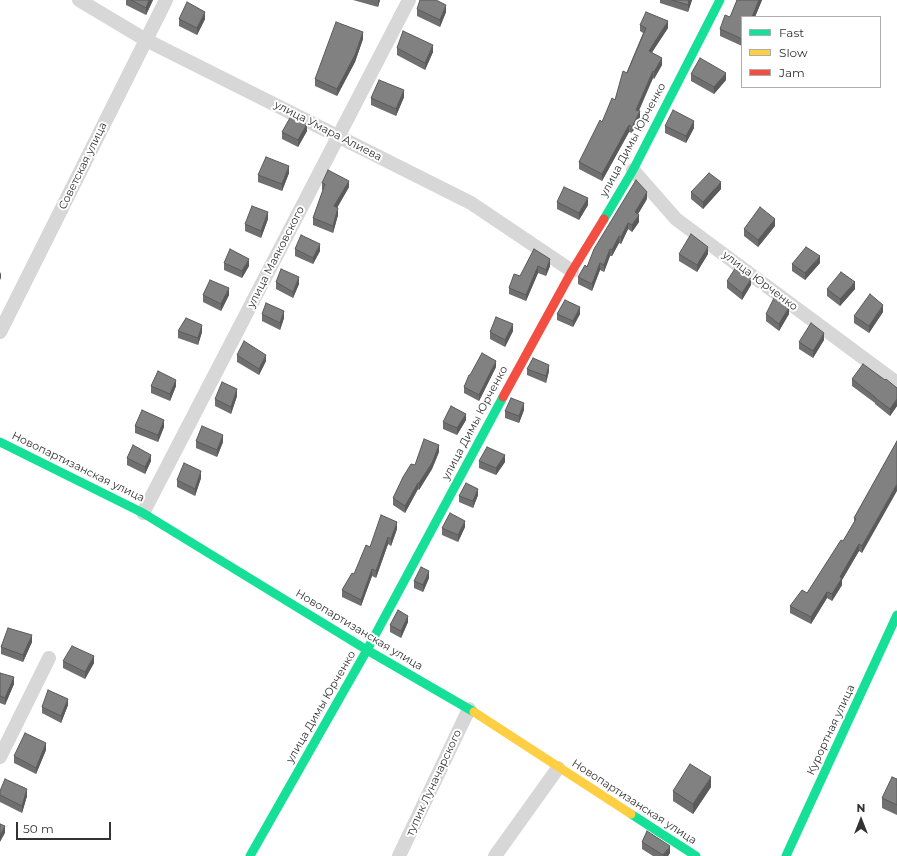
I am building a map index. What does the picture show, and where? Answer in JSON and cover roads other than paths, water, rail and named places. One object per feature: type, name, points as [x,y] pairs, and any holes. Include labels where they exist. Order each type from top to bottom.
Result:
[{"type":"street","name":"улица Умара Алиева","points":[[79,0],[146,40],[471,203],[572,271]]},
{"type":"street","name":"Советская улица","points":[[0,332],[166,0]]},
{"type":"street","name":"улица Маяковского","points":[[143,513],[409,0]]},
{"type":"street","name":"улица Димы Юрченко","points":[[250,856],[367,650],[572,271],[633,170],[720,0]]},
{"type":"street","name":"улица Юрченко","points":[[633,170],[676,219],[897,383]]},
{"type":"street","name":"Новопартизанская улица","points":[[0,442],[143,513],[367,650],[469,709],[696,856]]},
{"type":"street","name":"Курортная улица","points":[[786,856],[897,617]]},
{"type":"street","points":[[0,756],[49,658]]},
{"type":"street","name":"тупик Луначарского","points":[[399,856],[469,709]]},
{"type":"street","points":[[495,856],[558,768]]}]
